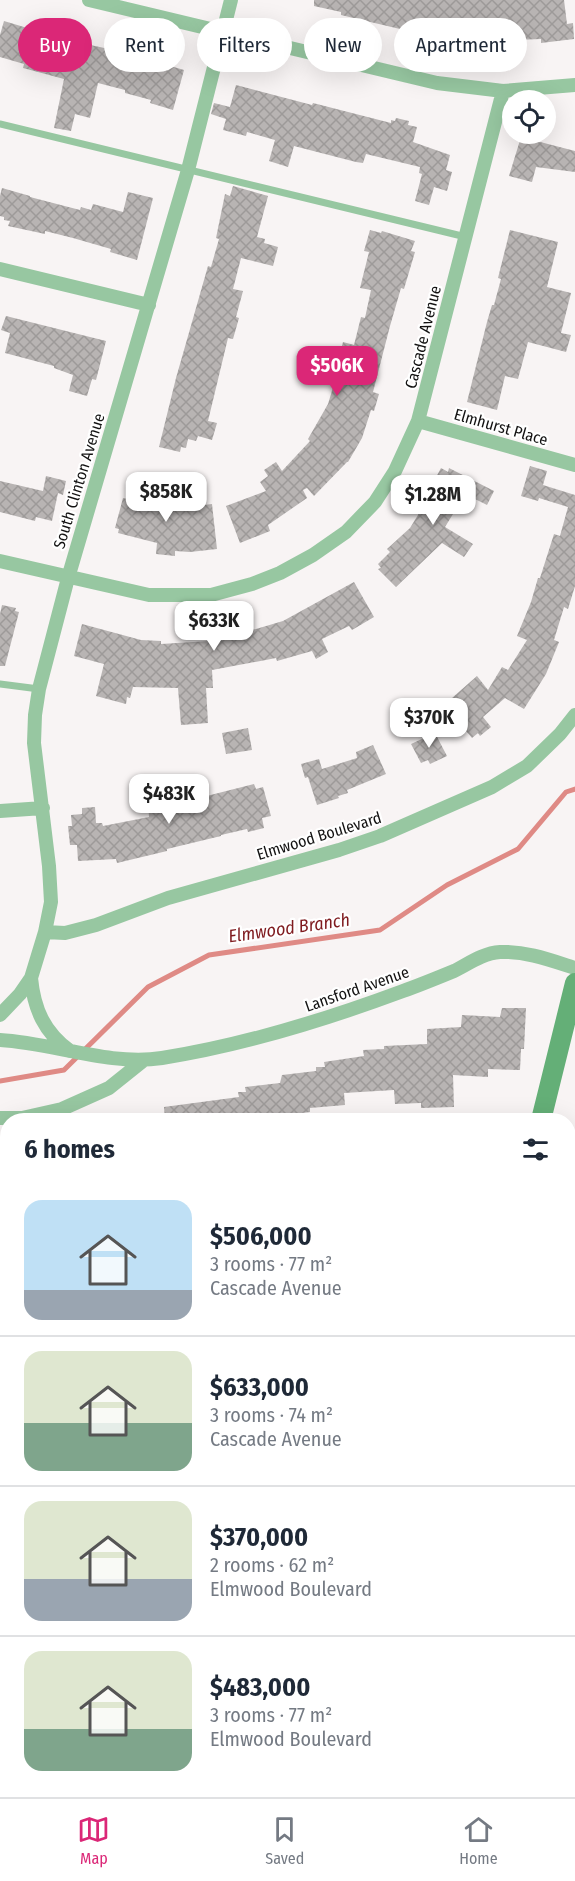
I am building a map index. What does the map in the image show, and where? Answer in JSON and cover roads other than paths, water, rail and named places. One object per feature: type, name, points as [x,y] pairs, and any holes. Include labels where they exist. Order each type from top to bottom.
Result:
[{"type":"street","points":[[89,0],[197,26]]},
{"type":"street","name":"South Clinton Avenue","points":[[227,18],[231,0]]},
{"type":"street","points":[[292,49],[436,82],[502,91]]},
{"type":"street","name":"South Clinton Avenue","points":[[31,978],[45,932],[51,902],[43,808],[34,743],[34,715],[39,689],[68,578],[188,170],[214,72]]},
{"type":"street","points":[[515,90],[575,85]]},
{"type":"street","name":"Cascade Avenue","points":[[0,561],[149,596],[211,595],[252,584],[280,573],[313,555],[346,532],[375,502],[395,471],[418,421],[502,95]]},
{"type":"street","points":[[0,269],[148,305]]},
{"type":"street","name":"Elmhurst Place","points":[[418,421],[575,465]]},
{"type":"street","name":"Elmwood Boulevard","points":[[45,932],[65,933],[96,925],[168,898],[339,850],[391,831],[492,788],[527,766],[560,734],[575,715]]},
{"type":"street","points":[[0,811],[43,808]]},
{"type":"street","name":"Lansford Avenue","points":[[72,1052],[144,1060],[268,1035],[345,1013],[497,952],[526,953],[575,968]]},
{"type":"street","points":[[0,1015],[20,994],[31,978]]},
{"type":"street","points":[[31,978],[35,1003],[44,1026],[59,1043],[72,1052]]},
{"type":"street","points":[[543,1113],[575,983]]},
{"type":"street","points":[[0,1040],[72,1052]]},
{"type":"street","points":[[44,1113],[62,1109],[109,1088],[144,1060]]},
{"type":"lane","points":[[0,124],[466,237]]},
{"type":"lane","points":[[0,684],[39,689]]},
{"type":"waterway","name":"Elmwood Branch","points":[[0,1081],[64,1070],[148,987],[209,955],[380,930],[447,885],[518,849],[566,792],[575,789]]}]
